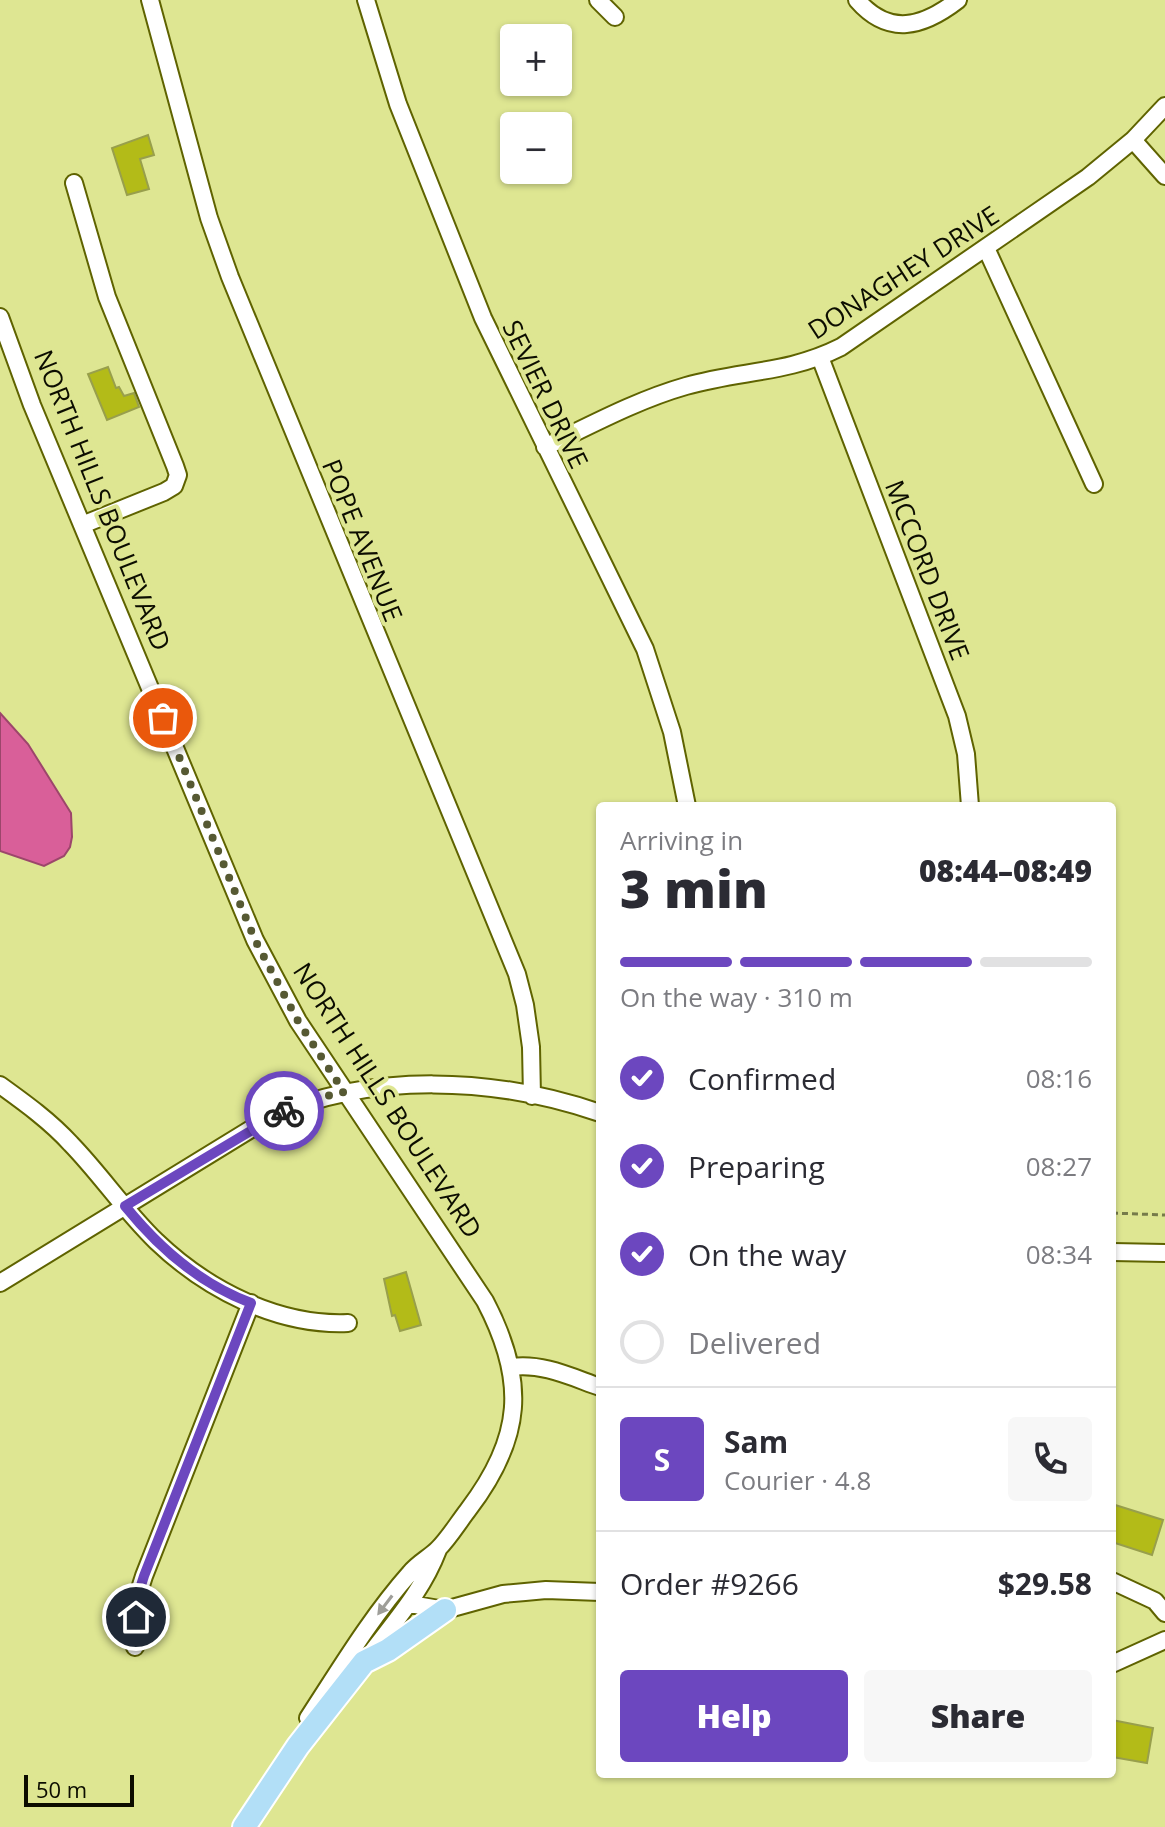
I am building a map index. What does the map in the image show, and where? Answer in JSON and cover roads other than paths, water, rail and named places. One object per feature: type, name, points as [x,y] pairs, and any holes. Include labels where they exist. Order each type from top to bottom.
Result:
[{"type":"main road","points":[[364,1662],[388,1650],[445,1610]]},
{"type":"main road","name":"NORTH HILLS BOULEVARD","points":[[244,1827],[298,1746],[364,1662]]},
{"type":"street","name":"POPE AVENUE","points":[[150,0],[209,218],[230,277],[517,974],[529,1033],[532,1096]]},
{"type":"street","name":"SEVIER DRIVE","points":[[366,0],[398,104],[502,361],[645,649],[672,732],[686,802]]},
{"type":"street","points":[[598,0],[615,17]]},
{"type":"street","points":[[857,0],[878,19],[900,24],[933,18],[958,0]]},
{"type":"street","name":"DONAGHEY DRIVE","points":[[545,447],[661,394],[691,385],[791,367],[820,357],[883,320],[1088,177],[1133,140],[1165,106]]},
{"type":"street","points":[[1133,140],[1165,176]]},
{"type":"street","points":[[74,183],[107,297],[178,475],[174,486],[164,492],[82,525]]},
{"type":"street","points":[[986,248],[1094,484]]},
{"type":"street","name":"NORTH HILLS BOULEVARD","points":[[0,317],[32,405],[255,940],[298,1021],[485,1301],[512,1367],[514,1384],[509,1435],[482,1491],[438,1549],[410,1573],[372,1623],[308,1718],[298,1746]]},
{"type":"street","name":"MCCORD DRIVE","points":[[820,357],[952,701],[966,754],[970,802]]},
{"type":"street","points":[[0,1085],[44,1118],[68,1141],[175,1258],[220,1289],[251,1303],[307,1320],[348,1323]]},
{"type":"street","points":[[0,1283],[269,1118],[313,1099],[398,1085],[455,1086],[532,1096],[596,1112]]},
{"type":"street","points":[[1116,1252],[1165,1253]]},
{"type":"street","points":[[135,1647],[137,1598],[144,1576],[251,1303]]},
{"type":"street","points":[[512,1367],[551,1370],[596,1386]]},
{"type":"street","name":"NORTH HILLS BOULEVARD","points":[[364,1662],[410,1604],[428,1576],[438,1549]]},
{"type":"street","points":[[1116,1583],[1155,1601],[1165,1613]]},
{"type":"street","points":[[410,1604],[445,1610],[514,1593],[546,1590],[596,1592]]},
{"type":"street","points":[[1116,1662],[1165,1640]]}]
